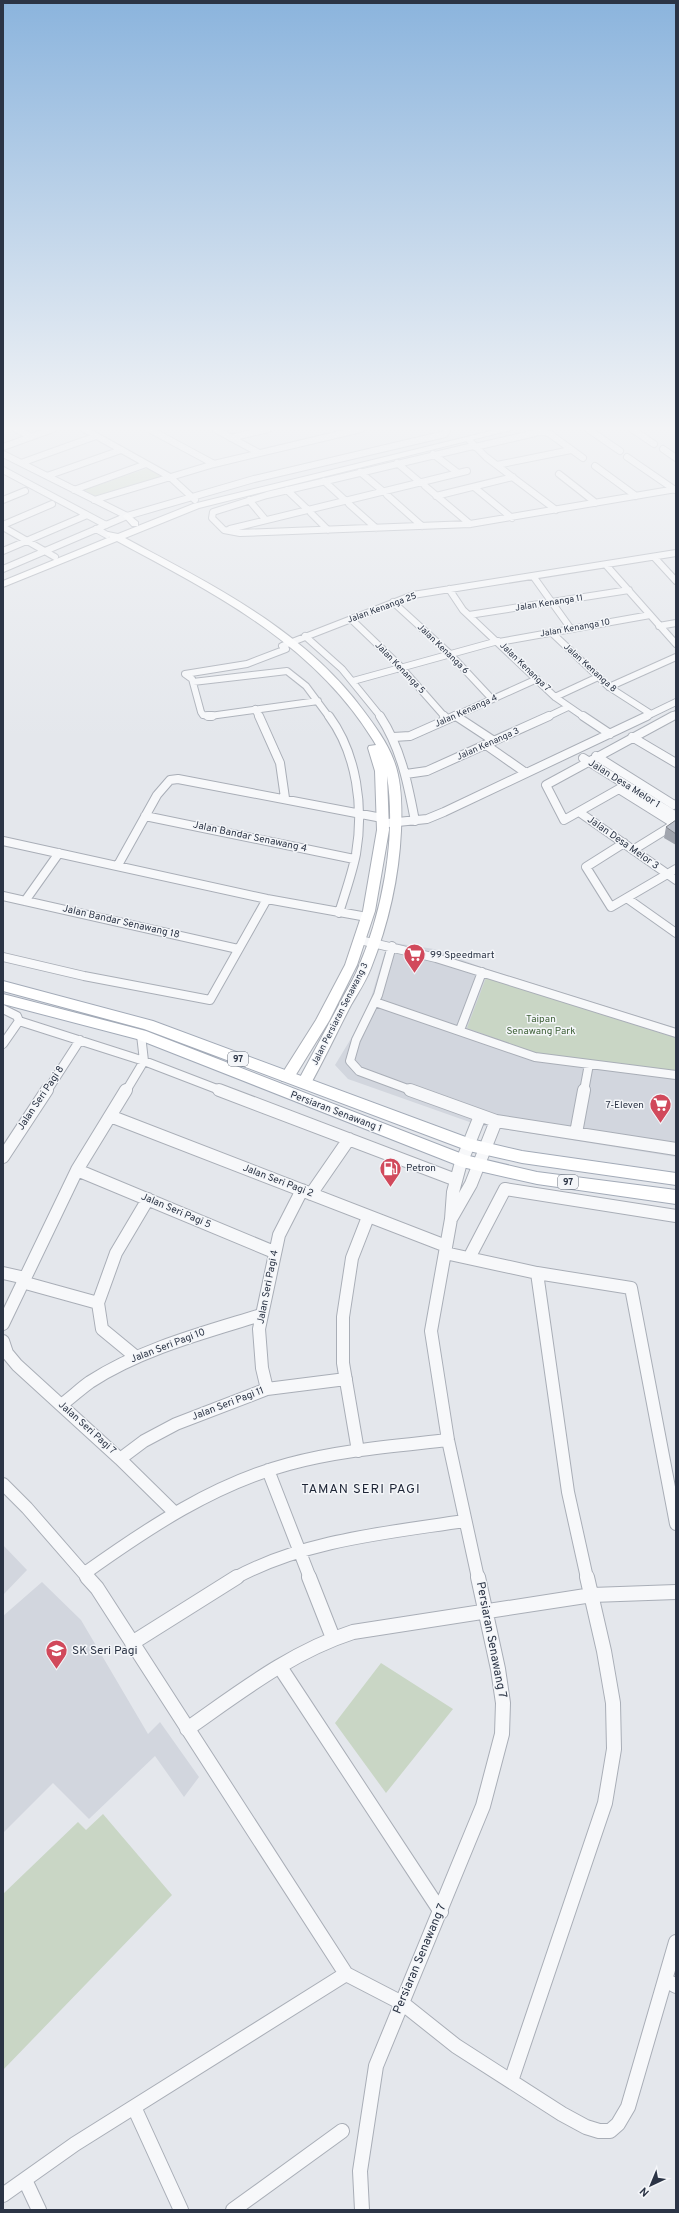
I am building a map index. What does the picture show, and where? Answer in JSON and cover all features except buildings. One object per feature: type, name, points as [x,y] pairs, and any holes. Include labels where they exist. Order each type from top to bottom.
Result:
[{"type":"main road","name":"Persiaran Senawang 1","points":[[3,986],[148,1025],[469,1145],[522,1157],[676,1179]]},
{"type":"main road","name":"Persiaran Senawang 1","points":[[3,999],[140,1035],[462,1161],[537,1178],[676,1197]]},
{"type":"street","points":[[13,532],[55,556]]},
{"type":"street","points":[[3,551],[45,532]]},
{"type":"street","points":[[3,569],[45,550],[112,532]]},
{"type":"street","points":[[3,578],[112,532]]},
{"type":"street","points":[[236,532],[267,532]]},
{"type":"street","points":[[3,584],[107,534]]},
{"type":"street","name":"Jalan Persiaran Senawang 3","points":[[107,534],[237,603],[326,682],[343,702],[370,741],[382,771],[382,820],[367,917],[360,940],[351,965],[326,1014],[287,1077]]},
{"type":"street","name":"Jalan Kenanga 25","points":[[193,682],[185,674],[247,664],[305,636],[413,595],[676,553]]},
{"type":"street","points":[[654,557],[676,581]]},
{"type":"street","points":[[606,565],[676,644]]},
{"type":"street","points":[[534,576],[571,629]]},
{"type":"street","name":"Jalan Kenanga 7","points":[[449,589],[463,610],[499,641],[555,697],[610,734]]},
{"type":"street","name":"Jalan Kenanga 11","points":[[469,615],[629,590]]},
{"type":"street","name":"Jalan Kenanga 6","points":[[393,602],[450,654],[492,699]]},
{"type":"street","name":"Jalan Kenanga 10","points":[[353,681],[499,641],[650,615]]},
{"type":"street","name":"Jalan Kenanga 5","points":[[351,619],[402,668],[447,719]]},
{"type":"street","points":[[660,626],[676,623]]},
{"type":"street","name":"Jalan Kenanga 8","points":[[551,632],[609,687],[651,714]]},
{"type":"street","points":[[305,636],[353,681],[364,694],[393,737],[406,774],[415,820]]},
{"type":"street","name":"Jalan Persiaran Senawang 3","points":[[286,646],[333,680],[360,711],[381,744],[391,767],[394,782],[395,823],[383,913],[365,968],[304,1084]]},
{"type":"street","points":[[609,687],[676,657]]},
{"type":"street","points":[[318,701],[210,716],[203,715],[200,712],[193,682],[287,671],[307,687],[318,701],[332,719],[353,763],[358,787],[357,847],[339,913]]},
{"type":"street","points":[[555,697],[598,677]]},
{"type":"street","name":"Jalan Kenanga 4","points":[[393,737],[410,736],[537,679]]},
{"type":"street","points":[[118,865],[157,795],[170,780],[178,779],[285,798],[395,823],[427,819],[573,752],[676,702]]},
{"type":"street","name":"Jalan Kenanga 3","points":[[406,774],[427,771],[568,707]]},
{"type":"street","points":[[255,709],[282,766],[286,783],[285,798]]},
{"type":"street","points":[[622,787],[564,820],[546,785],[596,756],[676,714]]},
{"type":"street","points":[[455,715],[494,741]]},
{"type":"street","points":[[632,737],[675,760]]},
{"type":"street","points":[[486,745],[526,773]]},
{"type":"street","name":"Jalan Desa Melor 1","points":[[573,752],[622,787],[676,820]]},
{"type":"street","points":[[596,756],[674,805],[676,804]]},
{"type":"street","name":"Jalan Desa Melor 3","points":[[579,812],[676,880]]},
{"type":"street","name":"Jalan Bandar Senawang 4","points":[[146,816],[354,859]]},
{"type":"street","points":[[633,850],[676,820]]},
{"type":"street","points":[[3,841],[59,852],[267,899],[367,917]]},
{"type":"street","points":[[624,843],[586,867],[608,906],[614,907],[676,869]]},
{"type":"street","points":[[25,901],[59,852]]},
{"type":"street","name":"Jalan Bandar Senawang 18","points":[[3,896],[238,949]]},
{"type":"street","points":[[3,957],[84,976],[210,1000],[267,899]]},
{"type":"street","points":[[628,899],[676,933]]},
{"type":"street","points":[[360,940],[392,946],[482,972],[676,1033]]},
{"type":"street","points":[[392,946],[375,1002],[361,1033],[350,1050],[350,1061],[359,1071],[496,1121],[676,1149]]},
{"type":"street","points":[[460,1030],[482,972]]},
{"type":"street","points":[[375,1002],[535,1057],[676,1075]]},
{"type":"street","points":[[3,1009],[17,1016],[19,1021],[144,1061],[456,1180]]},
{"type":"street","points":[[3,1044],[19,1021]]},
{"type":"street","points":[[3,1324],[77,1170],[144,1061],[140,1035]]},
{"type":"street","name":"Jalan Seri Pagi 8","points":[[3,1157],[80,1040]]},
{"type":"street","points":[[576,1133],[589,1064]]},
{"type":"street","name":"Jalan Seri Pagi 2","points":[[110,1116],[307,1192],[469,1258],[537,1274],[631,1288],[676,1524]]},
{"type":"street","points":[[451,1219],[450,1201],[462,1161],[480,1116]]},
{"type":"street","points":[[451,1219],[462,1204],[480,1165],[496,1121]]},
{"type":"street","name":"Jalan Seri Pagi 4","points":[[266,1389],[262,1368],[259,1329],[274,1252],[286,1219],[349,1139]]},
{"type":"street","name":"Jalan Seri Pagi 5","points":[[77,1170],[274,1252]]},
{"type":"street","points":[[469,1258],[505,1189],[676,1216]]},
{"type":"street","points":[[136,1357],[102,1329],[98,1303],[116,1253],[148,1199]]},
{"type":"street","points":[[358,1451],[346,1379],[343,1317],[352,1258],[368,1217]]},
{"type":"street","name":"Persiaran Senawang 7","points":[[361,2210],[360,2171],[376,2066],[441,1912],[483,1806],[502,1734],[503,1702],[476,1562],[464,1521],[448,1440],[431,1331],[451,1219]]},
{"type":"street","points":[[3,1273],[98,1303]]},
{"type":"street","points":[[511,2081],[605,1803],[614,1749],[613,1703],[604,1651],[568,1492],[537,1274]]},
{"type":"street","name":"Jalan Seri Pagi 10","points":[[61,1405],[90,1383],[136,1357],[187,1337],[262,1316]]},
{"type":"street","name":"Jalan Seri Pagi 7","points":[[3,1340],[7,1353],[17,1365],[120,1459],[175,1513]]},
{"type":"street","name":"Jalan Seri Pagi 11","points":[[120,1459],[144,1441],[176,1424],[266,1389],[346,1379]]},
{"type":"street","points":[[85,1573],[136,1536],[175,1513],[216,1492],[268,1470],[358,1451],[448,1440]]},
{"type":"street","points":[[268,1470],[333,1638]]},
{"type":"street","points":[[3,1484],[85,1573],[132,1643],[346,1974],[402,2003],[456,2046],[562,2114],[586,2127],[599,2131],[610,2131],[618,2124],[628,2107],[671,1983],[676,1942]]},
{"type":"street","points":[[132,1643],[211,1593],[256,1568],[323,1544],[464,1521]]},
{"type":"street","points":[[187,1729],[280,1667],[333,1638],[353,1632],[592,1595],[676,1592]]},
{"type":"street","points":[[280,1667],[441,1912]]},
{"type":"street","points":[[3,2195],[134,2107],[346,1974]]},
{"type":"street","points":[[134,2107],[181,2210]]},
{"type":"street","points":[[233,2210],[342,2131]]},
{"type":"street","points":[[25,2180],[39,2210]]},
{"type":"shaded area","points":[[388,942],[434,949],[481,967],[676,1028],[676,1157],[478,1125],[348,1079],[335,1065],[355,1032],[370,1001]]},
{"type":"shaded area","points":[[3,1545],[27,1570],[3,1595]]},
{"type":"shaded area","name":"SK Seri Pagi","points":[[42,1582],[81,1620],[148,1734],[160,1722],[199,1777],[184,1797],[155,1756],[89,1819],[53,1783],[3,1833],[3,1616]]},
{"type":"green space","name":"Taipan Senawang Park","points":[[486,978],[676,1038],[676,1071],[536,1053],[467,1028]]},
{"type":"green space","points":[[381,1663],[453,1709],[386,1793],[335,1723]]},
{"type":"green space","points":[[103,1814],[172,1895],[3,2070],[3,1894],[78,1822],[86,1830]]},
{"type":"place","name":"99 Speedmart","points":[[414,974]]},
{"type":"place","name":"7-Eleven","points":[[660,1124]]},
{"type":"place","name":"Petron","points":[[390,1188]]},
{"type":"place","name":"SK Seri Pagi","points":[[57,1670]]},
{"type":"district","name":"TAMAN SERI PAGI","points":[[361,1490]]}]
